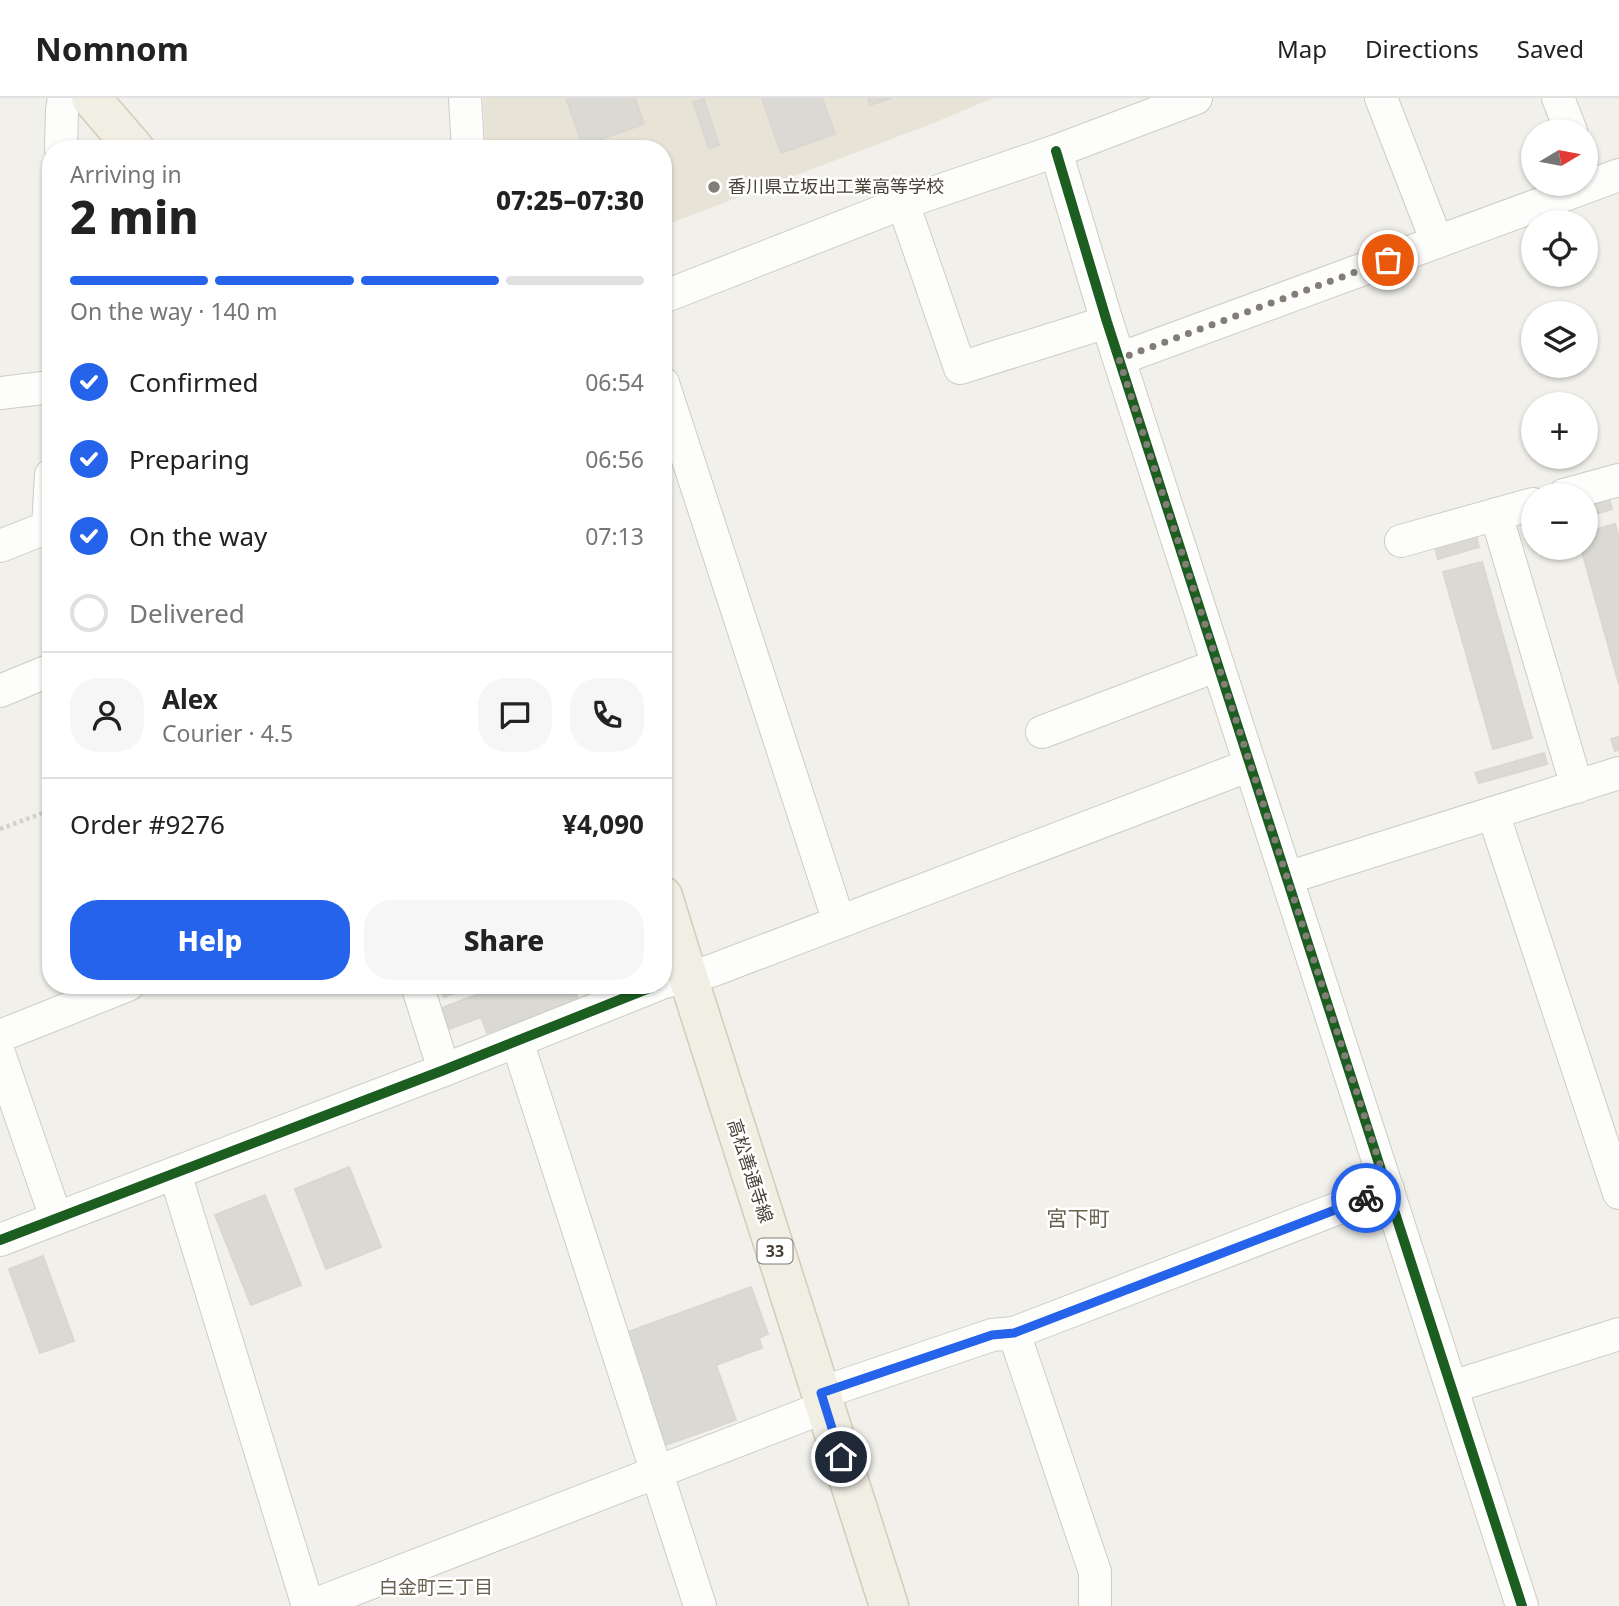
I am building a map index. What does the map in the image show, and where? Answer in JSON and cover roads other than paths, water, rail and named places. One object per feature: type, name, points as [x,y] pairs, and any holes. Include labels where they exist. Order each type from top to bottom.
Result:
[{"type":"main road","points":[[92,98],[127,140]]},
{"type":"main road","name":"高松善通寺線","points":[[672,990],[823,1400],[889,1606]]},
{"type":"street","points":[[61,140],[64,98]]},
{"type":"street","points":[[464,98],[467,140]]},
{"type":"street","points":[[672,293],[903,203],[1056,151],[1196,98]]},
{"type":"street","points":[[1381,98],[1437,242]]},
{"type":"street","points":[[1558,98],[1566,119]]},
{"type":"street","points":[[1056,151],[1107,323],[1452,1387],[1520,1605]]},
{"type":"street","points":[[1119,359],[1437,242],[1599,177]]},
{"type":"street","points":[[903,203],[960,368],[1107,323]]},
{"type":"street","points":[[0,393],[42,388]]},
{"type":"street","points":[[672,411],[839,922]]},
{"type":"street","points":[[1598,486],[1619,480]]},
{"type":"street","points":[[1401,541],[1521,507]]},
{"type":"street","points":[[1496,514],[1577,787]]},
{"type":"street","points":[[0,546],[42,530]]},
{"type":"street","points":[[1042,732],[1218,665]]},
{"type":"street","points":[[0,691],[42,674]]},
{"type":"street","points":[[672,981],[710,971],[1250,765]]},
{"type":"street","points":[[1287,878],[1619,773]]},
{"type":"street","points":[[1493,813],[1619,1194]]},
{"type":"street","points":[[0,1036],[105,994]]},
{"type":"street","points":[[420,994],[444,1070]]},
{"type":"street","points":[[0,1240],[638,994]]},
{"type":"street","points":[[517,1041],[700,1606]]},
{"type":"street","points":[[0,1056],[56,1218]]},
{"type":"street","points":[[175,1173],[309,1606],[657,1471],[823,1400],[992,1335],[1014,1333],[1388,1189]]},
{"type":"street","points":[[1014,1333],[1095,1572],[1095,1606]]},
{"type":"street","points":[[1452,1387],[1619,1334]]},
{"type":"place","name":"香川県立坂出工業高等学校","points":[[714,187]]},
{"type":"district","name":"宮下町","points":[[1078,1219]]},
{"type":"district","name":"白金町三丁目","points":[[436,1587]]}]
